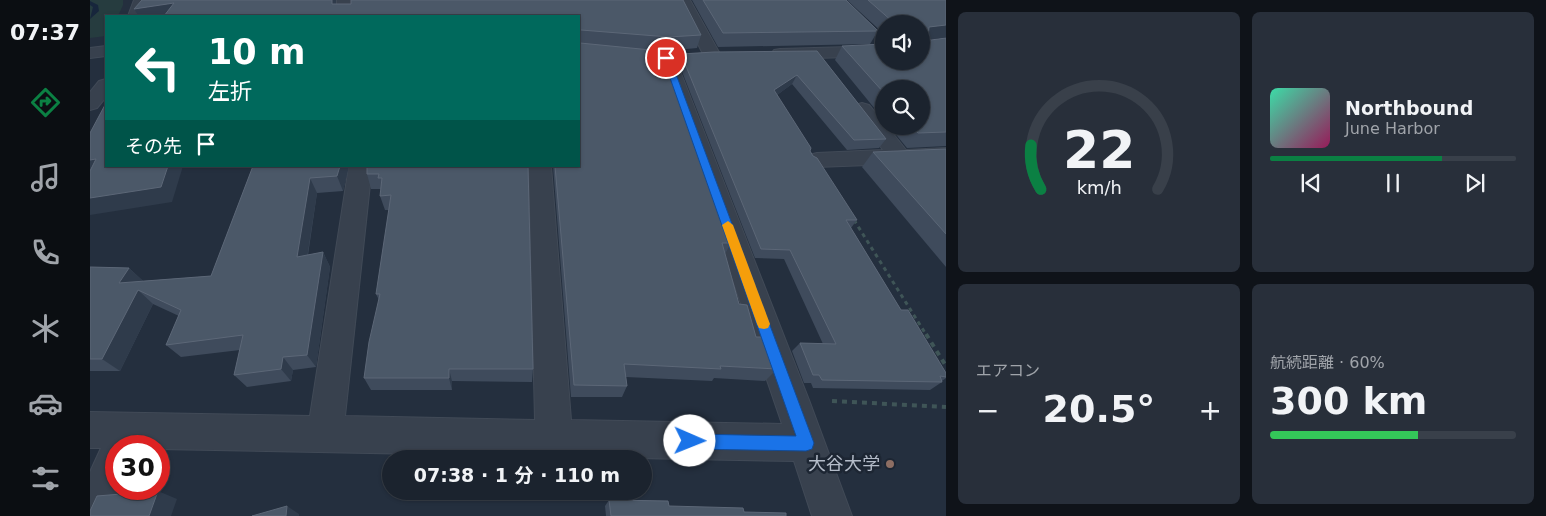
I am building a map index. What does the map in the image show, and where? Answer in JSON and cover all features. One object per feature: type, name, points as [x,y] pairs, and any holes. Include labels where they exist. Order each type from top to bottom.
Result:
[{"type":"street","points":[[136,15],[141,0]]},
{"type":"street","points":[[344,0],[345,15]]},
{"type":"street","points":[[683,0],[711,54]]},
{"type":"street","points":[[759,54],[824,61],[875,47]]},
{"type":"street","points":[[90,53],[105,51]]},
{"type":"street","points":[[730,54],[673,57],[832,516]]},
{"type":"street","points":[[90,104],[105,86]]},
{"type":"street","points":[[853,98],[900,157]]},
{"type":"street","points":[[817,160],[946,155]]},
{"type":"street","points":[[325,434],[361,167]]},
{"type":"street","points":[[540,167],[554,439]]},
{"type":"street","points":[[90,430],[105,437]]},
{"type":"street","points":[[170,442],[325,434],[806,443]]},
{"type":"street","points":[[90,516],[105,483]]},
{"type":"path","points":[[853,218],[946,366]]},
{"type":"path","points":[[792,400],[946,407]]},
{"type":"green space","points":[[90,0],[123,0],[118,15],[105,15],[105,36],[90,38]]},
{"type":"building","points":[[142,0],[332,0],[332,4],[351,4],[351,0],[683,0],[701,35],[669,37],[580,30],[580,15],[165,15],[174,3],[134,9]]},
{"type":"building","points":[[703,0],[846,0],[875,28],[875,31],[723,33]]},
{"type":"building","points":[[868,0],[946,0],[946,25],[930,27],[930,15],[885,15]]},
{"type":"building","points":[[946,38],[946,132],[930,133],[930,80],[875,80],[875,83],[842,46],[875,44],[875,70],[930,70],[930,39]]},
{"type":"building","points":[[580,43],[661,51],[731,243],[722,243],[739,304],[747,305],[756,337],[765,337],[777,369],[720,366],[721,369],[624,364],[627,386],[574,385],[555,167],[580,167]]},
{"type":"building","points":[[817,51],[875,125],[875,135],[883,135],[886,139],[854,140],[797,75],[774,90],[811,148],[810,151],[813,156],[817,158],[857,220],[846,220],[901,310],[908,310],[946,373],[946,377],[940,376],[942,382],[822,380],[819,375],[813,375],[800,343],[836,344],[790,250],[761,249],[681,54]]},
{"type":"building","points":[[105,105],[105,167],[168,167],[161,187],[90,198],[90,171],[96,159],[90,160],[90,133]]},
{"type":"building","points":[[946,149],[946,234],[873,152]]},
{"type":"building","points":[[253,167],[340,167],[337,176],[310,178],[297,257],[323,252],[307,355],[283,357],[281,369],[234,375],[243,335],[166,345],[181,310],[138,290],[102,359],[90,359],[90,267],[129,268],[119,283],[211,276]]},
{"type":"building","points":[[367,167],[528,167],[533,369],[449,369],[449,378],[364,378],[369,342],[380,294],[376,294],[391,195],[380,196],[382,178],[378,178],[379,174],[367,174]]},
{"type":"building","points":[[105,495],[105,500],[155,500],[149,516],[90,516],[90,511],[97,496]]},
{"type":"building","points":[[609,500],[668,501],[669,506],[743,508],[744,512],[786,513],[786,516],[611,516]]},
{"type":"building","points":[[287,506],[286,516],[252,516]]},
{"type":"waterway","points":[[90,3],[96,6],[96,11],[90,17]]},
{"type":"slow traffic","points":[[728,225],[764,324]]},
{"type":"place","name":"大谷大学","points":[[890,464]]},
{"type":"route","points":[[666,58],[806,443],[690,441]]}]
